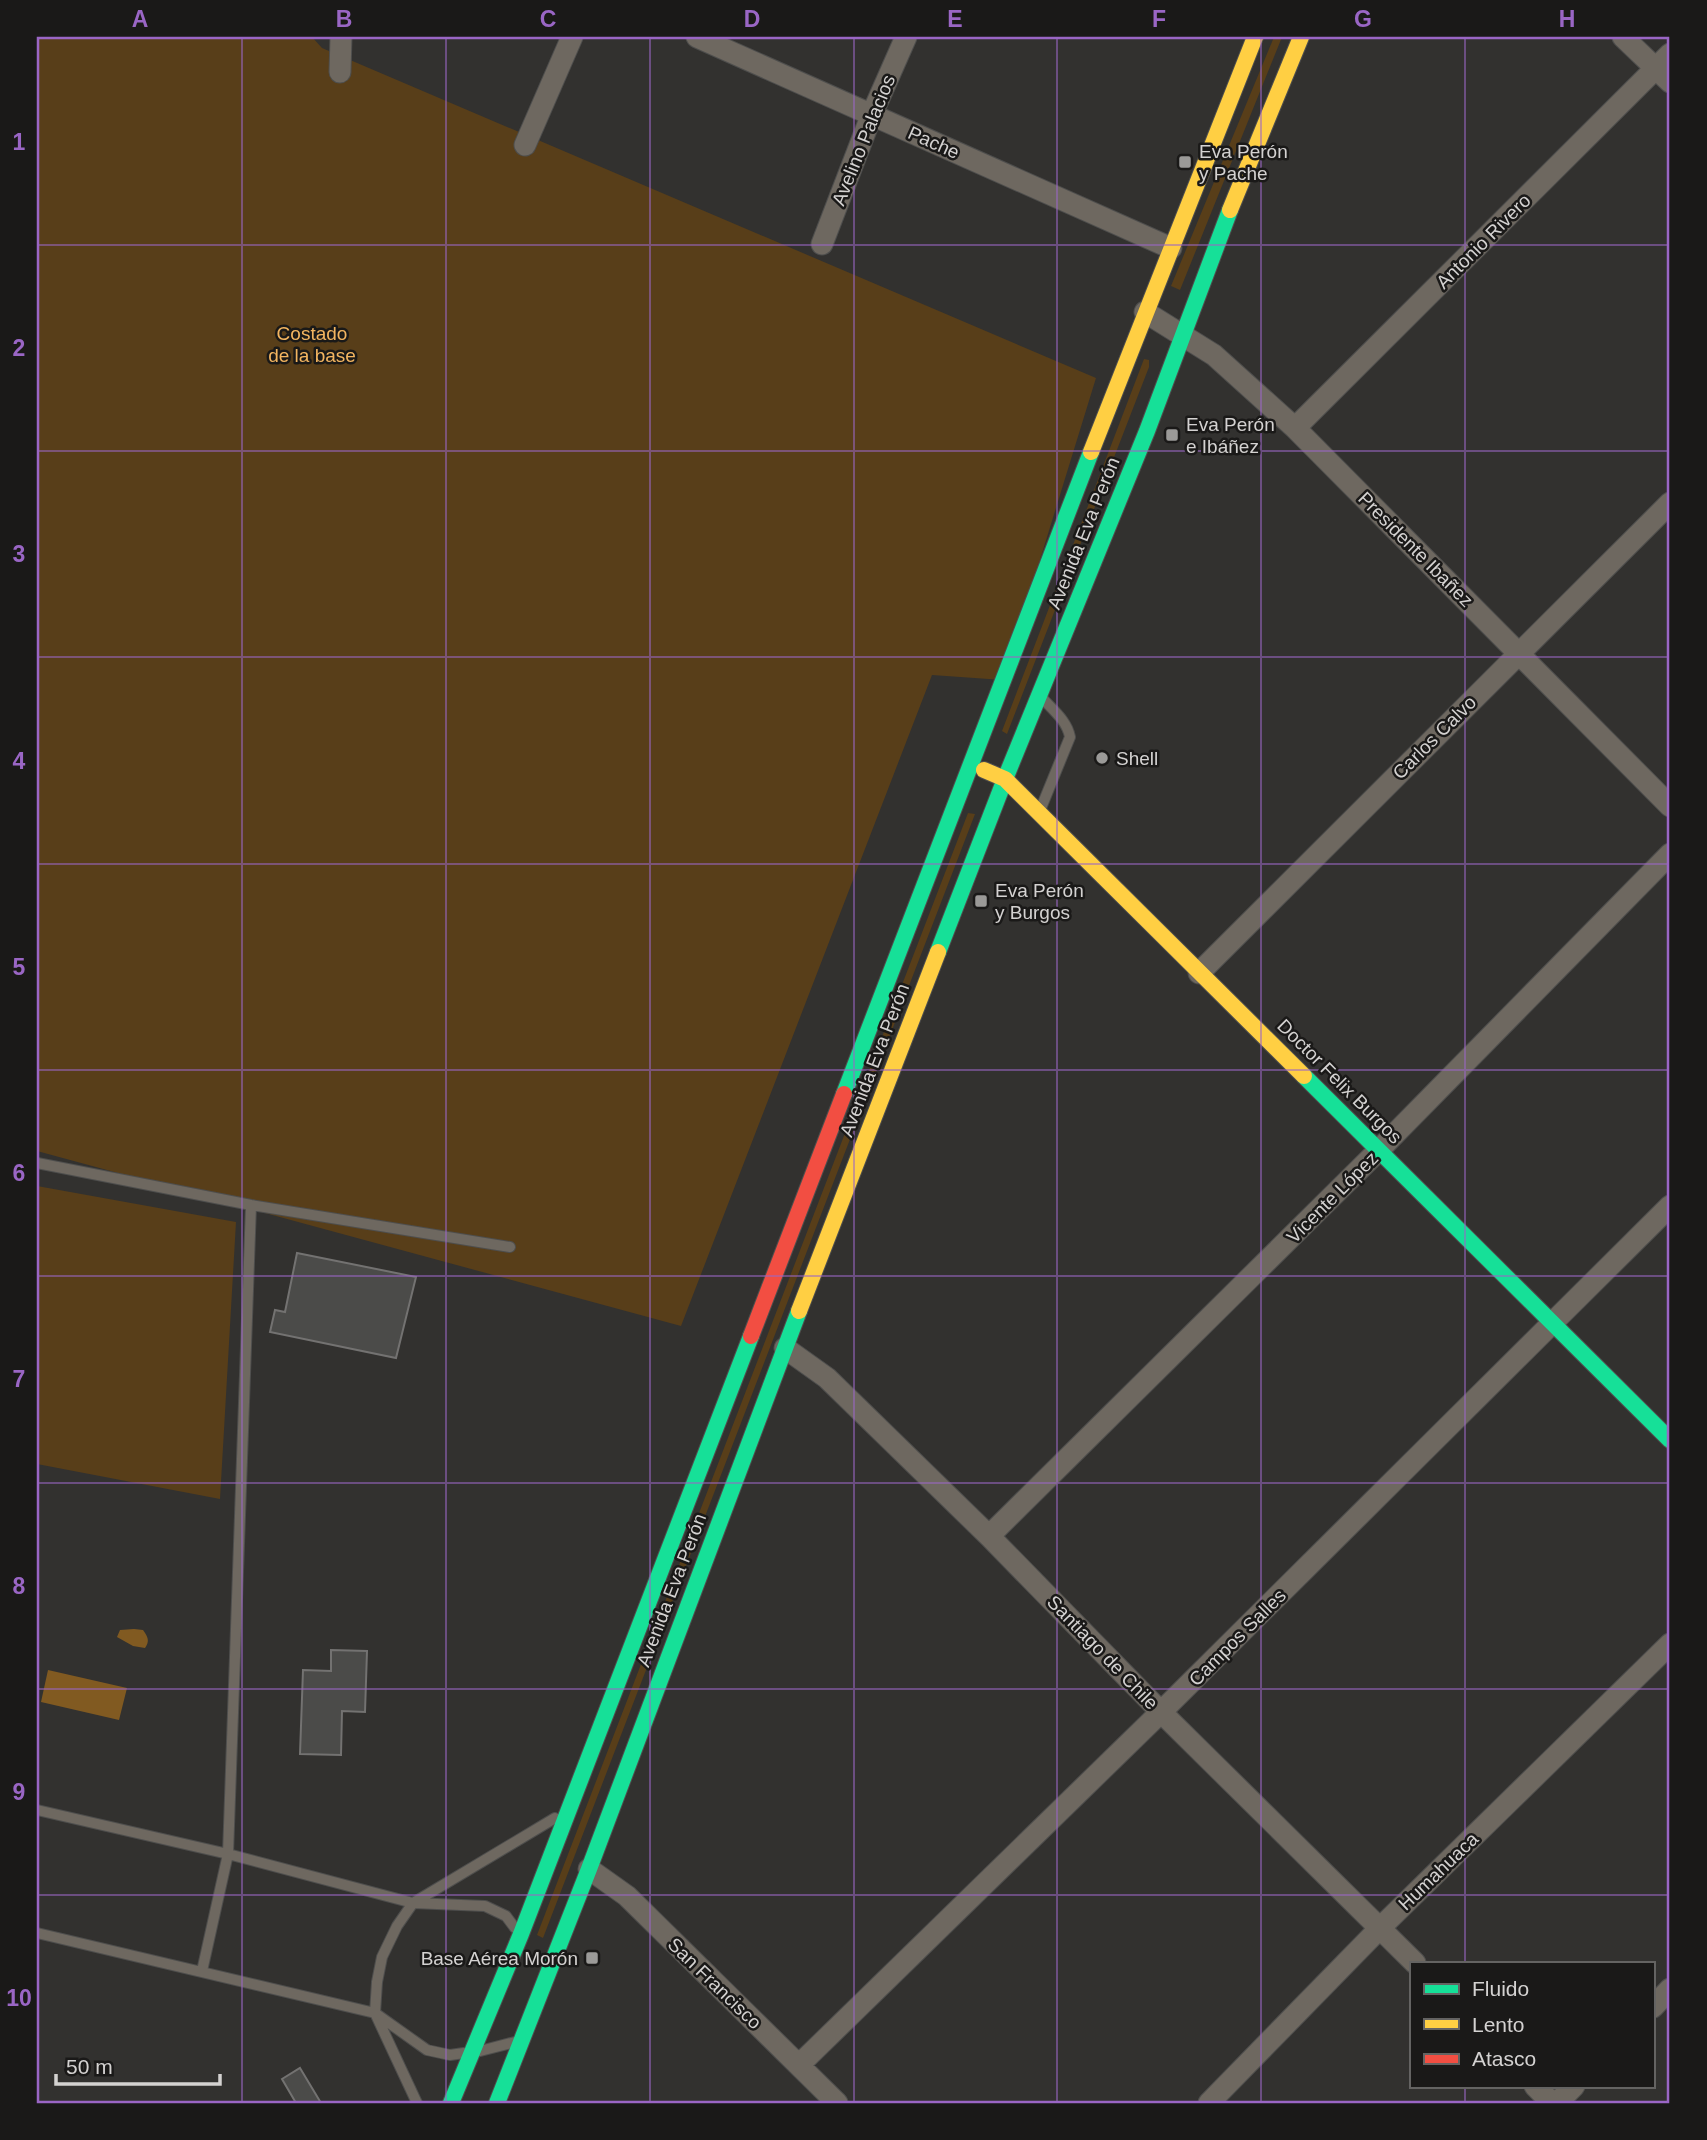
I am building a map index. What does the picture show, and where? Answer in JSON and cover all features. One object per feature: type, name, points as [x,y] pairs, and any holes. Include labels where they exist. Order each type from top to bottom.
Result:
[{"type":"main road","name":"Avenida Eva Perón","points":[[451,2103],[570,1810],[1145,312],[1255,37]]},
{"type":"main road","name":"Avenida Eva Perón","points":[[497,2103],[1005,779],[1147,431],[1218,240],[1301,37]]},
{"type":"main road","name":"Doctor Felix Burgos","points":[[971,765],[1005,779],[1670,1440]]},
{"type":"street","points":[[341,37],[341,72]]},
{"type":"street","points":[[525,145],[572,37]]},
{"type":"street","name":"Pache","points":[[697,37],[1171,248]]},
{"type":"street","name":"Avelino Palacios","points":[[822,244],[905,37]]},
{"type":"street","points":[[1623,37],[1666,68]]},
{"type":"street","name":"Antonio Rivero","points":[[1295,428],[1666,68]]},
{"type":"street","name":"Presidente Ibañez","points":[[1145,312],[1214,355],[1295,428],[1670,806]]},
{"type":"street","name":"Carlos Calvo","points":[[1199,973],[1670,503]]},
{"type":"street","name":"Vicente López","points":[[989,1536],[1379,1150],[1670,854]]},
{"type":"street","name":"Campos Salles","points":[[799,2065],[1161,1712],[1670,1206]]},
{"type":"street","name":"Santiago de Chile","points":[[785,1348],[827,1378],[989,1536],[1161,1712],[1414,1962]]},
{"type":"street","name":"Humahuaca","points":[[1209,2103],[1380,1927],[1670,1644]]},
{"type":"street","name":"San Francisco","points":[[589,1869],[626,1896],[836,2103]]},
{"type":"street","points":[[1654,2006],[1670,1989]]},
{"type":"street","points":[[1537,2088],[1555,2103],[1572,2088]]},
{"type":"lane","points":[[1039,695],[1063,721],[1070,737],[1040,813]]},
{"type":"lane","points":[[37,1163],[251,1205],[510,1247]]},
{"type":"lane","points":[[202,1971],[228,1854],[251,1205]]},
{"type":"lane","points":[[37,1810],[228,1854],[413,1903],[485,1906],[506,1916],[521,1934],[526,1956]]},
{"type":"lane","points":[[417,2103],[375,2013],[382,1957],[397,1926],[413,1903],[570,1810]]},
{"type":"lane","points":[[37,1933],[375,2013],[427,2050],[450,2054],[472,2052],[523,2040]]},
{"type":"lane","points":[[531,1979],[537,2004]]},
{"type":"green space","name":"Costado de la base","points":[[37,37],[312,37],[322,48],[1096,378],[1003,680],[932,675],[681,1326],[37,1151]]},
{"type":"green space","points":[[1274,37],[1282,37],[1180,290],[1171,286]]},
{"type":"green space","points":[[1144,359],[1149,360],[1149,367],[1007,734],[1002,731]]},
{"type":"green space","points":[[968,813],[975,814],[543,1938],[537,1935]]},
{"type":"green space","points":[[37,1186],[236,1222],[220,1499],[37,1464]]},
{"type":"shaded area","points":[[120,1630],[143,1630],[146,1635],[148,1641],[145,1648],[133,1646],[117,1637]]},
{"type":"shaded area","points":[[48,1670],[127,1688],[119,1720],[41,1702]]},
{"type":"building","points":[[297,1253],[416,1277],[396,1358],[270,1332],[275,1310],[285,1312]]},
{"type":"building","points":[[331,1650],[367,1651],[365,1712],[342,1711],[341,1755],[300,1754],[303,1670],[331,1671]]},
{"type":"building","points":[[300,2068],[321,2103],[296,2103],[282,2079]]},
{"type":"traffic: fast","points":[[938,952],[1005,779],[1147,431],[1230,210]]},
{"type":"traffic: fast","points":[[844,1094],[1091,452]]},
{"type":"traffic: fast","points":[[1304,1076],[1670,1440]]},
{"type":"traffic: fast","points":[[497,2103],[589,1869],[799,1311]]},
{"type":"traffic: fast","points":[[451,2103],[521,1934],[751,1336]]},
{"type":"traffic: slow","points":[[1091,452],[1255,37]]},
{"type":"traffic: slow","points":[[1230,210],[1301,37]]},
{"type":"traffic: slow","points":[[984,770],[1005,779],[1304,1076]]},
{"type":"traffic: slow","points":[[799,1311],[938,952]]},
{"type":"traffic: jam","points":[[751,1336],[844,1094]]},
{"type":"place","name":"Eva Perón y Pache","points":[[1185,162]]},
{"type":"place","name":"Eva Perón e Ibáñez","points":[[1172,435]]},
{"type":"place","name":"Shell","points":[[1102,758]]},
{"type":"place","name":"Eva Perón y Burgos","points":[[981,901]]},
{"type":"place","name":"Base Aérea Morón","points":[[592,1958]]}]
